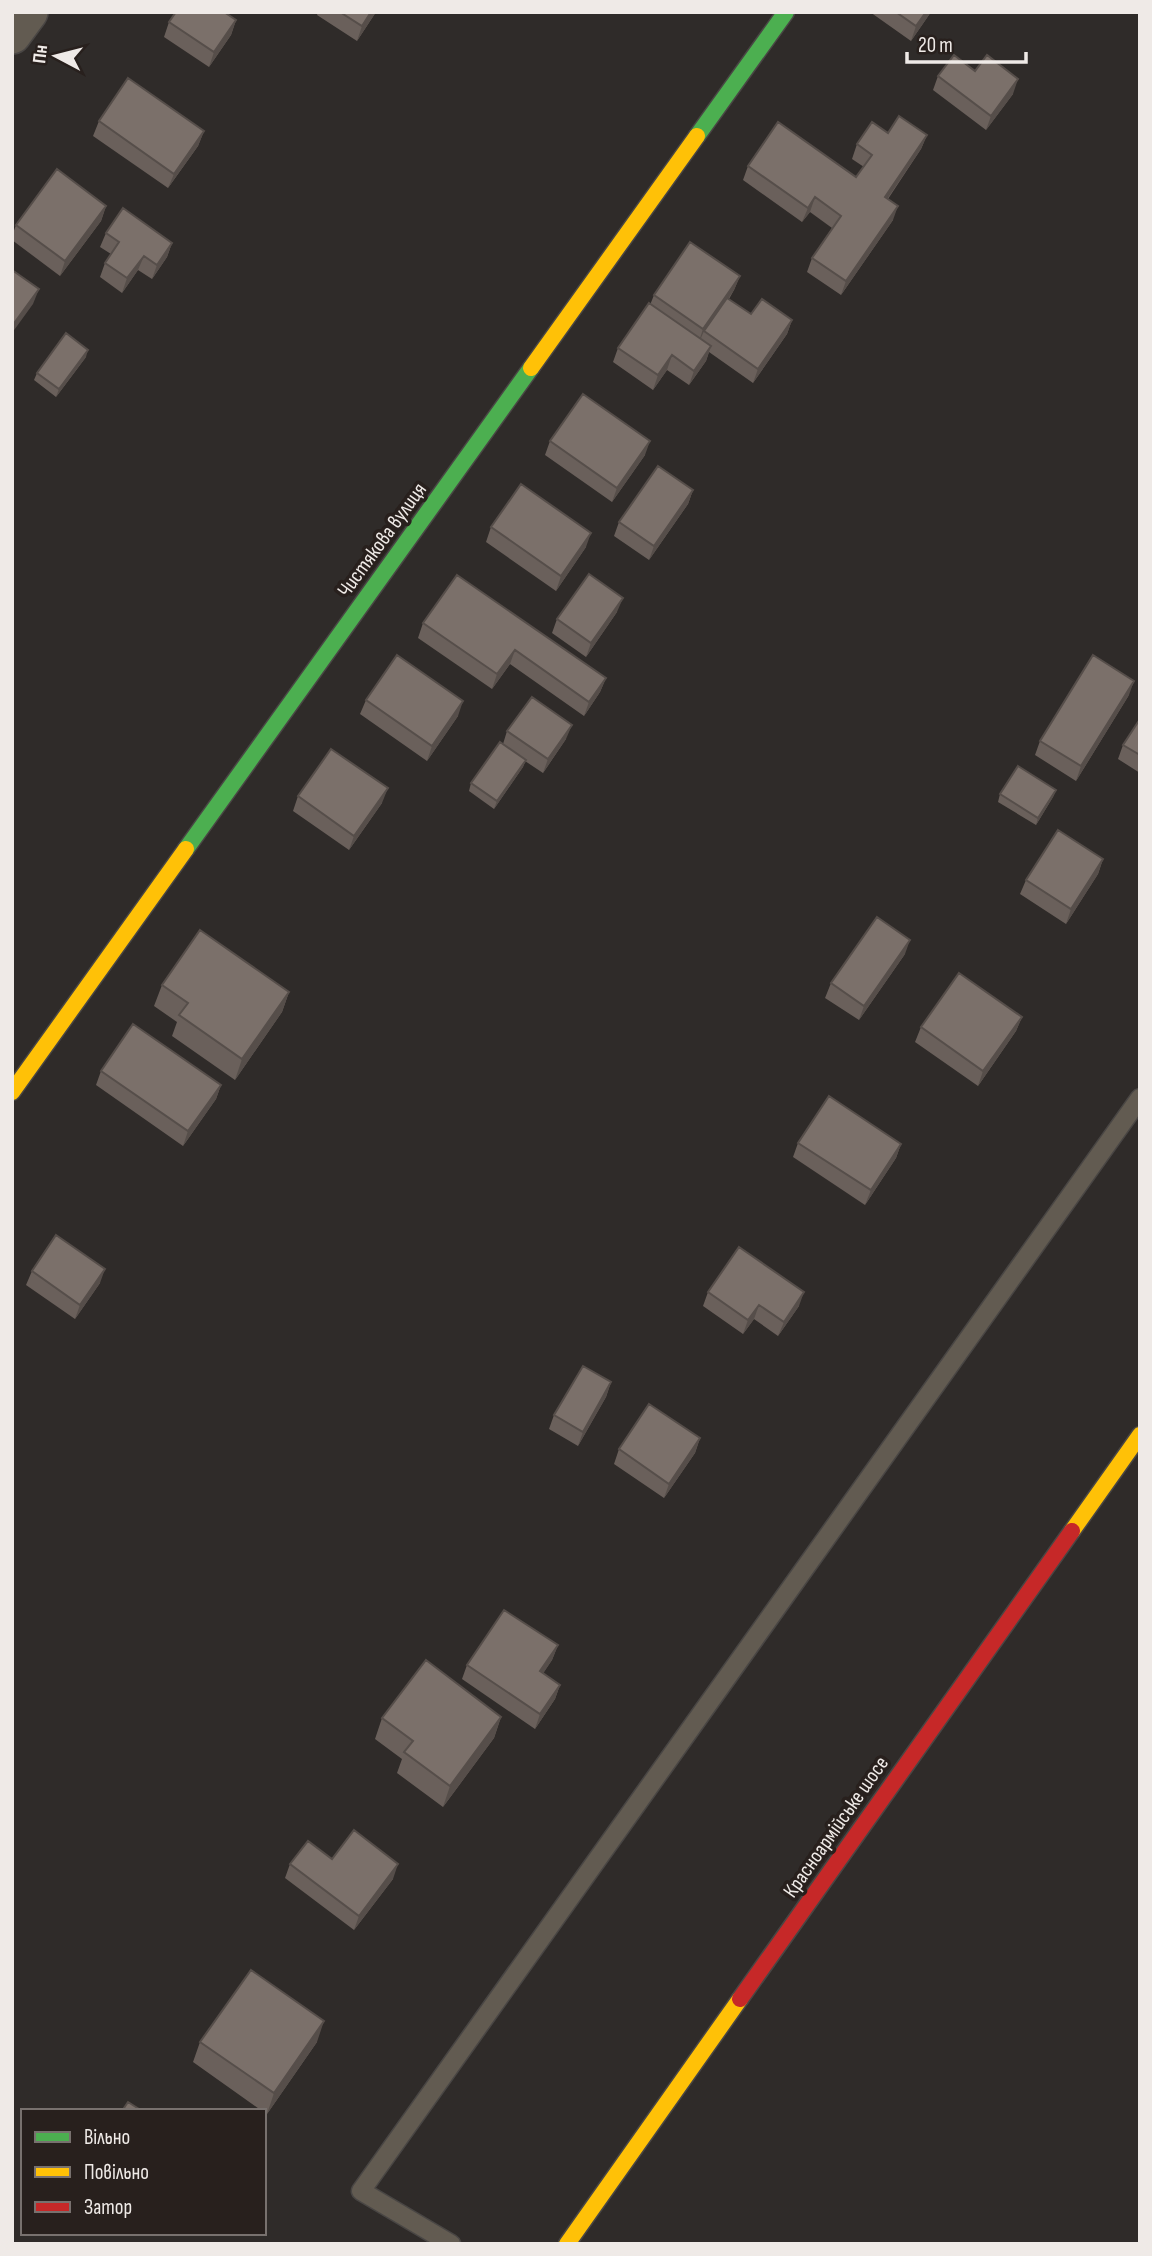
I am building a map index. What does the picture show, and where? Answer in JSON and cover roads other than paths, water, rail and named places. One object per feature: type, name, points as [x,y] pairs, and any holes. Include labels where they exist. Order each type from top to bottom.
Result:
[{"type":"street","points":[[12,35],[29,12]]},
{"type":"street","name":"Чистякова вулиця","points":[[12,1092],[786,12]]},
{"type":"street","name":"Красноармійське шосе","points":[[567,2244],[1140,1435]]},
{"type":"lane","points":[[451,2244],[361,2191],[1140,1098]]}]
